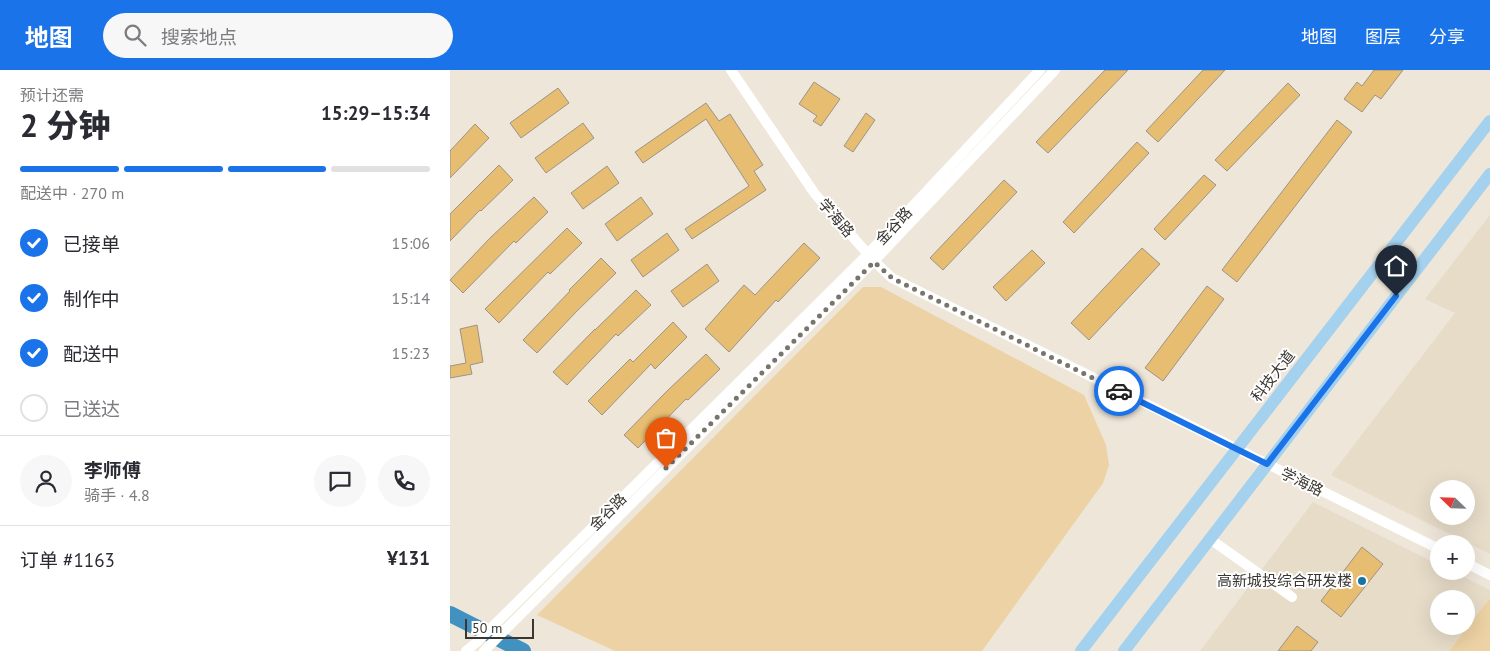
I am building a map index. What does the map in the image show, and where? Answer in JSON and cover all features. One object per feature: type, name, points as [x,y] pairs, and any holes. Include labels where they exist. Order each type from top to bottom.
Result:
[{"type":"main road","name":"科技大道","points":[[1081,651],[1490,120]]},
{"type":"main road","points":[[1124,651],[1490,174]]},
{"type":"street","name":"学海路","points":[[731,70],[815,194],[871,258],[892,278],[1430,545]]},
{"type":"street","name":"金谷路","points":[[871,258],[1040,70]]},
{"type":"street","name":"金谷路","points":[[466,651],[482,648],[508,619],[871,258],[1055,70]]},
{"type":"street","points":[[1210,539],[1292,597]]},
{"type":"street","points":[[1475,568],[1490,575]]},
{"type":"shaded area","points":[[1490,215],[1490,554],[1475,547],[1475,535],[1452,535],[1432,525],[1475,525],[1475,480],[1430,480],[1430,524],[1331,475],[1455,313],[1425,299]]},
{"type":"shaded area","points":[[863,287],[881,287],[1084,395],[1106,445],[1109,465],[1103,483],[982,651],[615,651],[537,615]]},
{"type":"shaded area","name":"高新城投综合研发楼","points":[[1313,502],[1430,560],[1430,580],[1470,580],[1490,590],[1490,598],[1475,617],[1475,590],[1430,590],[1430,635],[1461,635],[1449,651],[1200,651]]},
{"type":"shaded area","points":[[1490,598],[1490,651],[1449,651],[1461,635],[1475,635],[1475,617]]},
{"type":"building","points":[[1105,70],[1128,70],[1048,153],[1036,142]]},
{"type":"building","points":[[1203,70],[1225,70],[1158,142],[1146,131]]},
{"type":"building","points":[[1374,70],[1403,70],[1381,99],[1375,95],[1362,112],[1344,99],[1357,82],[1362,86]]},
{"type":"building","points":[[814,82],[840,99],[821,126],[813,121],[817,116],[799,104]]},
{"type":"building","points":[[1288,83],[1300,95],[1227,171],[1215,160]]},
{"type":"building","points":[[558,88],[569,103],[521,138],[510,123]]},
{"type":"building","points":[[706,103],[719,121],[730,114],[763,165],[754,171],[766,190],[692,239],[685,229],[749,186],[706,119],[643,163],[635,152]]},
{"type":"building","points":[[866,113],[875,120],[853,152],[844,146]]},
{"type":"building","points":[[1337,120],[1352,132],[1237,282],[1222,270]]},
{"type":"building","points":[[583,123],[594,138],[546,173],[535,158]]},
{"type":"building","points":[[475,124],[489,138],[450,178],[450,151]]},
{"type":"building","points":[[1137,142],[1149,153],[1074,233],[1063,222]]},
{"type":"building","points":[[499,165],[513,180],[450,241],[450,214]]},
{"type":"building","points":[[607,166],[619,183],[583,209],[571,193]]},
{"type":"building","points":[[1204,175],[1216,185],[1165,240],[1154,229]]},
{"type":"building","points":[[1004,180],[1017,192],[943,270],[930,258]]},
{"type":"building","points":[[534,197],[548,212],[516,243],[514,241],[463,293],[450,280],[491,237]]},
{"type":"building","points":[[641,197],[653,214],[617,241],[605,224]]},
{"type":"building","points":[[567,228],[582,243],[550,274],[548,272],[499,323],[485,309]]},
{"type":"building","points":[[667,233],[679,250],[643,277],[631,260]]},
{"type":"building","points":[[804,243],[820,258],[778,302],[776,300],[729,352],[705,329],[744,285],[755,295]]},
{"type":"building","points":[[1142,248],[1160,264],[1089,340],[1071,323]]},
{"type":"building","points":[[1032,250],[1045,263],[1006,301],[993,287]]},
{"type":"building","points":[[601,258],[616,273],[537,353],[523,340]]},
{"type":"building","points":[[707,264],[719,281],[683,307],[671,291]]},
{"type":"building","points":[[1207,286],[1224,299],[1163,381],[1145,368]]},
{"type":"building","points":[[636,290],[651,305],[618,336],[616,334],[567,385],[553,372]]},
{"type":"building","points":[[673,322],[687,337],[655,369],[651,364],[602,415],[588,401],[630,359],[633,362]]},
{"type":"building","points":[[477,325],[483,362],[470,365],[472,374],[450,378],[450,366],[466,363],[460,329]]},
{"type":"building","points":[[706,354],[720,369],[688,400],[686,399],[638,448],[624,435]]},
{"type":"building","points":[[1362,547],[1383,564],[1341,617],[1321,601]]},
{"type":"building","points":[[1297,626],[1318,642],[1311,651],[1278,651]]},
{"type":"waterway","points":[[450,614],[523,651]]},
{"type":"way so far","points":[[666,468],[874,262],[892,278],[1119,391]]},
{"type":"place","name":"高新城投综合研发楼","points":[[1362,581]]},
{"type":"route","points":[[1119,391],[1267,464],[1396,296]]}]
